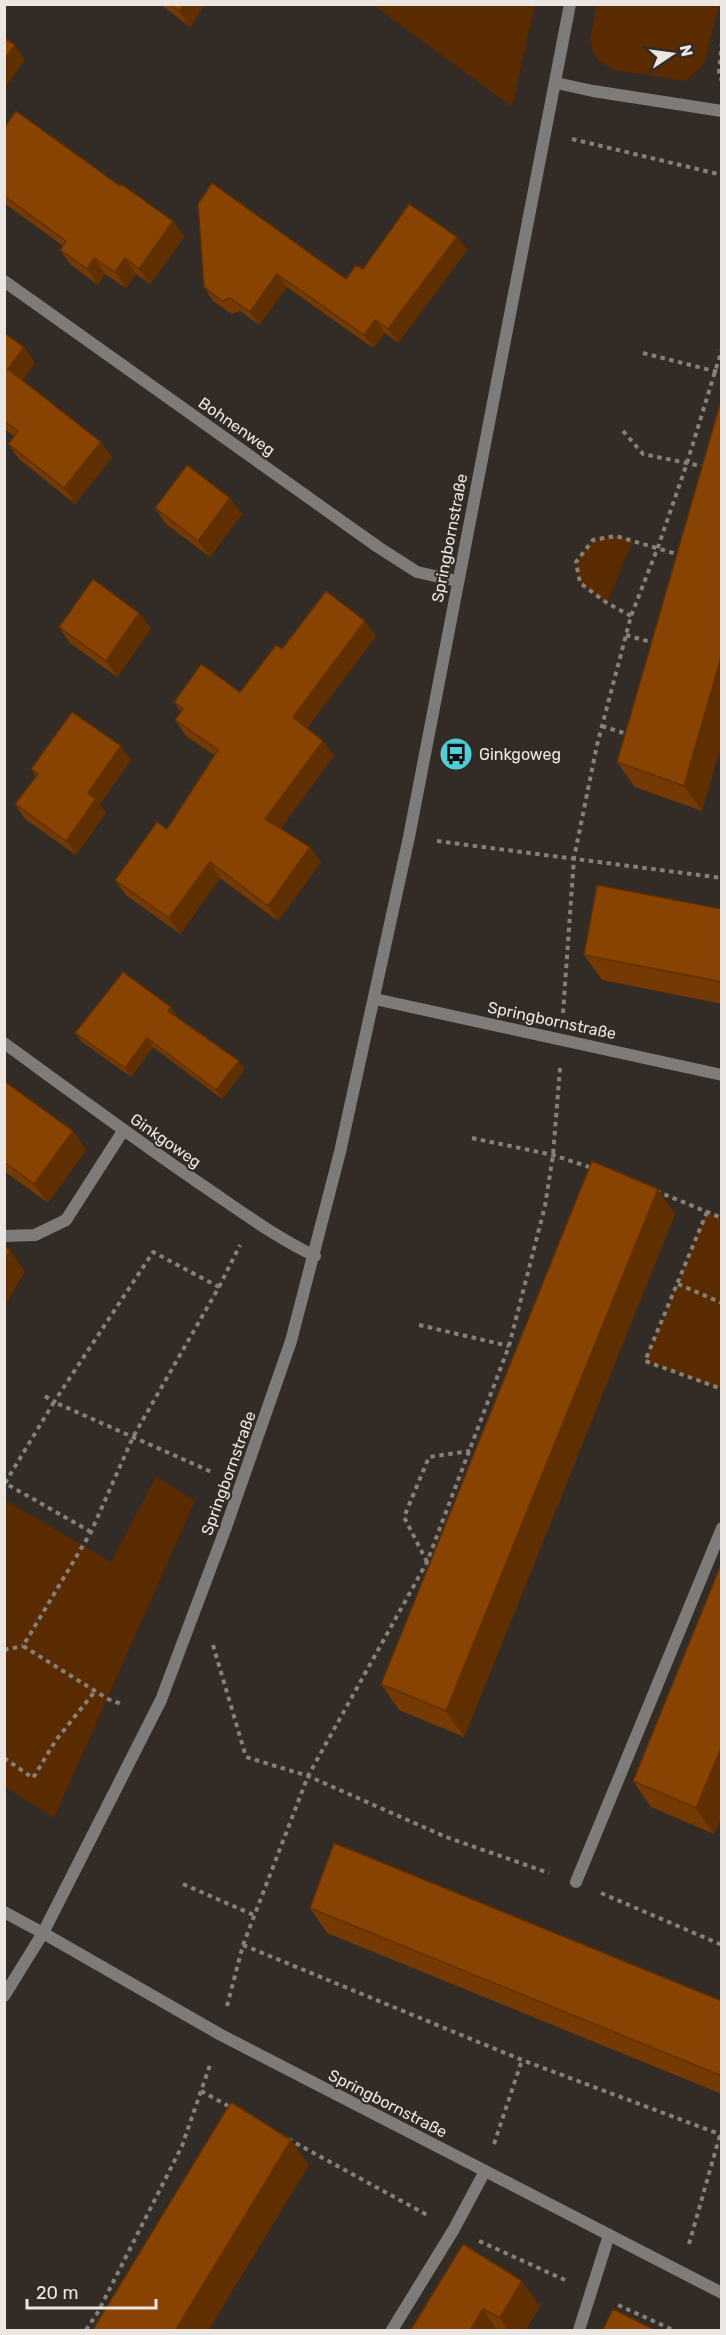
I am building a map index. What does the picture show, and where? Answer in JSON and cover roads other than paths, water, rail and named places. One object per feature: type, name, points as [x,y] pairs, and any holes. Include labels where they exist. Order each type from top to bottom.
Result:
[{"type":"street","name":"Springbornstraße","points":[[4,1996],[44,1933],[161,1700],[235,1504],[291,1341],[315,1256],[375,999],[409,837],[570,4]]},
{"type":"street","points":[[555,83],[722,111]]},
{"type":"street","name":"Bohnenweg","points":[[4,281],[378,547],[417,572],[457,581]]},
{"type":"street","name":"Springbornstraße","points":[[375,999],[722,1075]]},
{"type":"street","name":"Ginkgoweg","points":[[4,1043],[123,1131],[291,1245],[315,1256]]},
{"type":"street","points":[[4,1236],[35,1235],[66,1220],[123,1131]]},
{"type":"street","points":[[576,1882],[722,1528]]},
{"type":"street","points":[[4,1912],[44,1933]]},
{"type":"street","name":"Springbornstraße","points":[[44,1933],[221,2035],[722,2294]]},
{"type":"street","points":[[392,2331],[454,2229],[485,2171]]},
{"type":"street","points":[[579,2331],[609,2235]]},
{"type":"place","name":"Ginkgoweg","points":[[456,754]]}]
